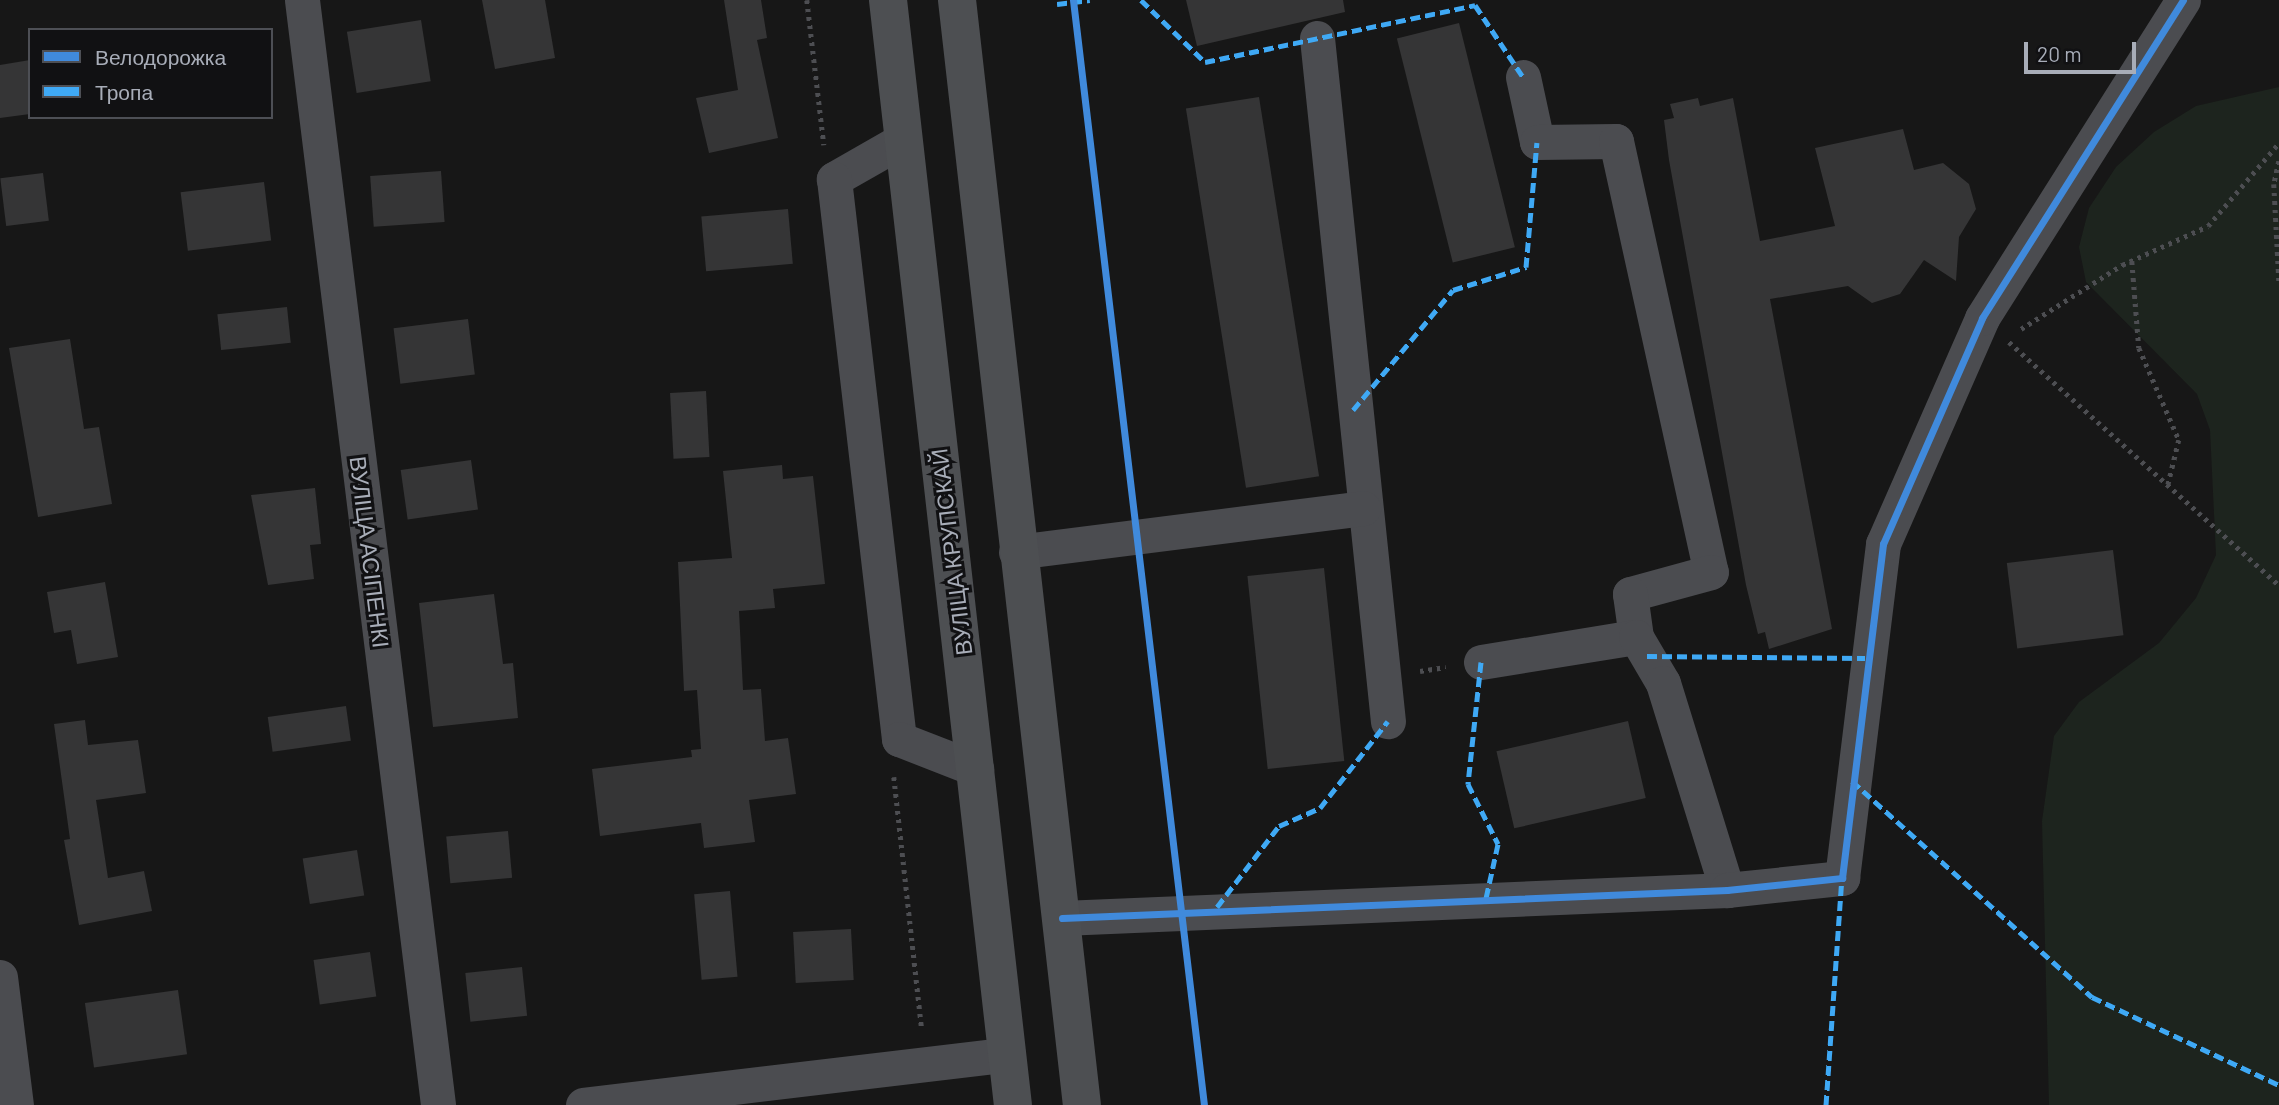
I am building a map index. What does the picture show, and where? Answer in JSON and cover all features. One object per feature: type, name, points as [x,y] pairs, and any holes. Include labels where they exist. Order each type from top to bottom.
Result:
[{"type":"main road","name":"ВУЛІЦА КРУПСКАЙ","points":[[888,0],[1013,1105]]},
{"type":"main road","points":[[957,0],[1017,552],[1082,1105]]},
{"type":"street","name":"ВУЛІЦА АСІПЕНКІ","points":[[302,0],[438,1105]]},
{"type":"street","points":[[1062,918],[1727,890],[1842,878],[1883,544],[1982,318],[2183,0]]},
{"type":"street","points":[[1317,38],[1363,508],[1388,721]]},
{"type":"street","points":[[1523,77],[1537,142],[1616,141],[1711,572],[1630,594],[1636,637],[1663,683],[1727,890]]},
{"type":"street","points":[[904,139],[834,178],[899,739],[976,769]]},
{"type":"street","points":[[1017,552],[1363,508]]},
{"type":"street","points":[[1481,662],[1636,637]]},
{"type":"street","points":[[0,977],[16,1105]]},
{"type":"street","points":[[583,1105],[1008,1054]]},
{"type":"path","points":[[2279,143],[2208,226],[2132,261],[2005,339],[2279,585]]},
{"type":"path","points":[[2279,160],[2274,184],[2279,281]]},
{"type":"path","points":[[2132,261],[2139,348],[2179,440],[2168,485]]},
{"type":"path","points":[[1384,676],[1481,662]]},
{"type":"shaded area","points":[[2279,87],[2279,1105],[2049,1105],[2042,821],[2054,736],[2079,702],[2159,643],[2196,598],[2216,555],[2210,430],[2197,394],[2086,282],[2079,247],[2089,208],[2116,167],[2154,132],[2196,106]]},
{"type":"building","points":[[482,0],[545,0],[555,58],[495,69]]},
{"type":"building","points":[[724,0],[761,0],[767,38],[757,40],[778,138],[709,153],[696,98],[738,90]]},
{"type":"building","points":[[1186,0],[1343,0],[1345,12],[1197,46]]},
{"type":"building","points":[[421,20],[431,81],[357,93],[347,32]]},
{"type":"building","points":[[1459,23],[1515,247],[1453,263],[1397,38]]},
{"type":"building","points":[[28,60],[28,114],[0,118],[0,65]]},
{"type":"building","points":[[1259,97],[1319,476],[1246,488],[1186,109]]},
{"type":"building","points":[[1698,98],[1700,106],[1733,98],[1760,241],[1835,226],[1815,148],[1903,129],[1914,170],[1943,163],[1969,184],[1976,209],[1959,237],[1956,281],[1924,260],[1900,294],[1872,303],[1848,286],[1770,299],[1832,629],[1769,649],[1765,632],[1758,634],[1746,585],[1669,160],[1664,120],[1674,118],[1670,104]]},
{"type":"building","points":[[441,171],[445,222],[374,227],[370,176]]},
{"type":"building","points":[[43,173],[49,221],[6,226],[0,178]]},
{"type":"building","points":[[264,182],[271,241],[188,251],[181,192]]},
{"type":"building","points":[[788,209],[793,264],[706,271],[701,217]]},
{"type":"building","points":[[287,307],[291,343],[221,350],[217,314]]},
{"type":"building","points":[[468,319],[475,375],[400,384],[394,328]]},
{"type":"building","points":[[70,339],[84,429],[99,427],[112,504],[38,517],[9,348]]},
{"type":"building","points":[[706,391],[709,457],[674,459],[670,393]]},
{"type":"building","points":[[471,460],[478,510],[408,519],[401,470]]},
{"type":"building","points":[[782,465],[783,479],[813,476],[825,584],[773,589],[775,608],[739,611],[743,690],[761,689],[765,741],[788,738],[796,794],[749,800],[755,842],[704,848],[701,823],[600,836],[592,769],[692,757],[691,750],[701,749],[697,690],[684,691],[678,562],[732,558],[723,471]]},
{"type":"building","points":[[315,488],[321,544],[310,545],[314,579],[268,585],[251,495]]},
{"type":"building","points":[[2113,550],[2123,635],[2017,648],[2007,563]]},
{"type":"building","points":[[1324,568],[1344,761],[1268,769],[1247,576]]},
{"type":"building","points":[[105,582],[118,657],[77,664],[71,630],[54,633],[47,592]]},
{"type":"building","points":[[494,594],[503,664],[513,663],[518,718],[433,727],[419,603]]},
{"type":"building","points":[[346,706],[351,741],[273,752],[268,717]]},
{"type":"building","points":[[85,720],[88,745],[138,740],[146,793],[96,800],[108,878],[144,871],[152,911],[79,925],[64,840],[70,839],[54,724]]},
{"type":"building","points":[[1628,721],[1646,798],[1514,828],[1496,751]]},
{"type":"building","points":[[508,831],[512,878],[450,883],[446,836]]},
{"type":"building","points":[[357,850],[364,895],[310,904],[303,859]]},
{"type":"building","points":[[730,891],[737,977],[702,980],[694,894]]},
{"type":"building","points":[[851,929],[854,980],[796,983],[793,932]]},
{"type":"building","points":[[370,952],[376,997],[320,1004],[314,960]]},
{"type":"building","points":[[522,967],[527,1016],[470,1022],[465,973]]},
{"type":"building","points":[[178,990],[187,1054],[94,1067],[85,1003]]},
{"type":"marked path","points":[[1057,4],[1090,0]]},
{"type":"marked path","points":[[1141,0],[1205,62],[1475,5],[1523,77]]},
{"type":"marked path","points":[[1353,410],[1453,290],[1526,267],[1537,142]]},
{"type":"marked path","points":[[1647,656],[1865,658]]},
{"type":"marked path","points":[[1481,662],[1468,784],[1498,844],[1486,898]]},
{"type":"marked path","points":[[1217,907],[1279,826],[1320,808],[1388,721]]},
{"type":"marked path","points":[[1852,781],[2092,997],[2279,1085]]},
{"type":"marked path","points":[[1826,1105],[1842,878]]},
{"type":"cycle path","points":[[1073,0],[1204,1105]]},
{"type":"cycle path","points":[[1062,918],[1727,890],[1842,878],[1883,544],[1982,318],[2183,0]]}]
